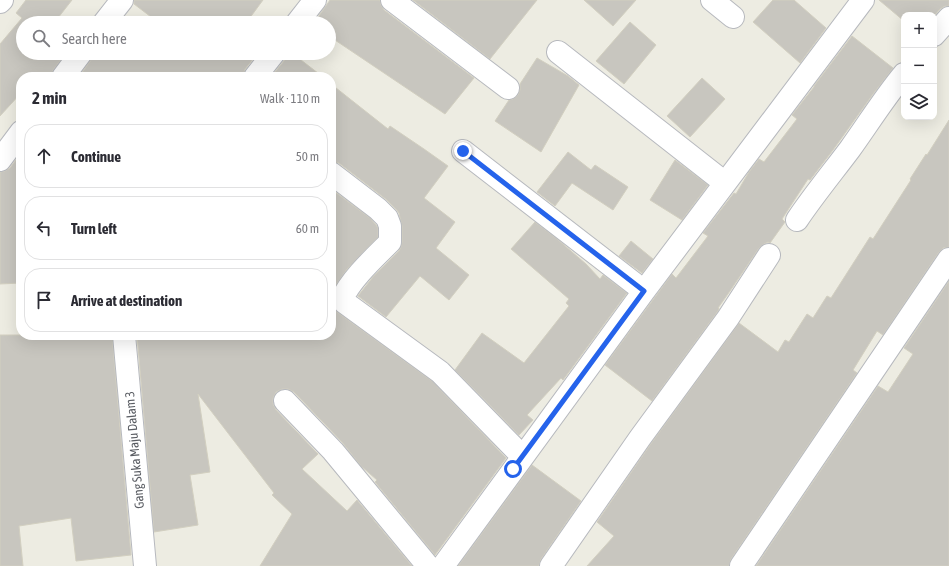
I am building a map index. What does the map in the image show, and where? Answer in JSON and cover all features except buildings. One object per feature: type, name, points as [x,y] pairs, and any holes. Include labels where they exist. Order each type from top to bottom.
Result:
[{"type":"street","points":[[109,16],[122,0]]},
{"type":"street","points":[[302,16],[315,0]]},
{"type":"street","points":[[392,0],[508,88]]},
{"type":"street","points":[[712,0],[732,17]]},
{"type":"street","points":[[443,566],[644,291],[863,0]]},
{"type":"street","points":[[937,32],[949,18]]},
{"type":"street","points":[[558,52],[725,183]]},
{"type":"street","points":[[67,72],[76,60]]},
{"type":"street","points":[[259,72],[268,60]]},
{"type":"street","points":[[796,220],[850,149],[889,92],[901,78]]},
{"type":"street","points":[[0,160],[16,139]]},
{"type":"street","points":[[463,151],[644,291]]},
{"type":"street","points":[[336,177],[378,209],[387,218],[390,226],[390,242],[357,277],[342,299],[344,302],[440,372],[522,456]]},
{"type":"street","points":[[551,566],[640,438],[728,318],[769,255]]},
{"type":"street","points":[[741,566],[949,259]]},
{"type":"street","name":"Gang Suka Maju Dalam 3","points":[[124,340],[145,566]]},
{"type":"street","points":[[285,401],[333,452],[428,566]]},
{"type":"route","points":[[463,151],[644,291],[513,469]]}]
